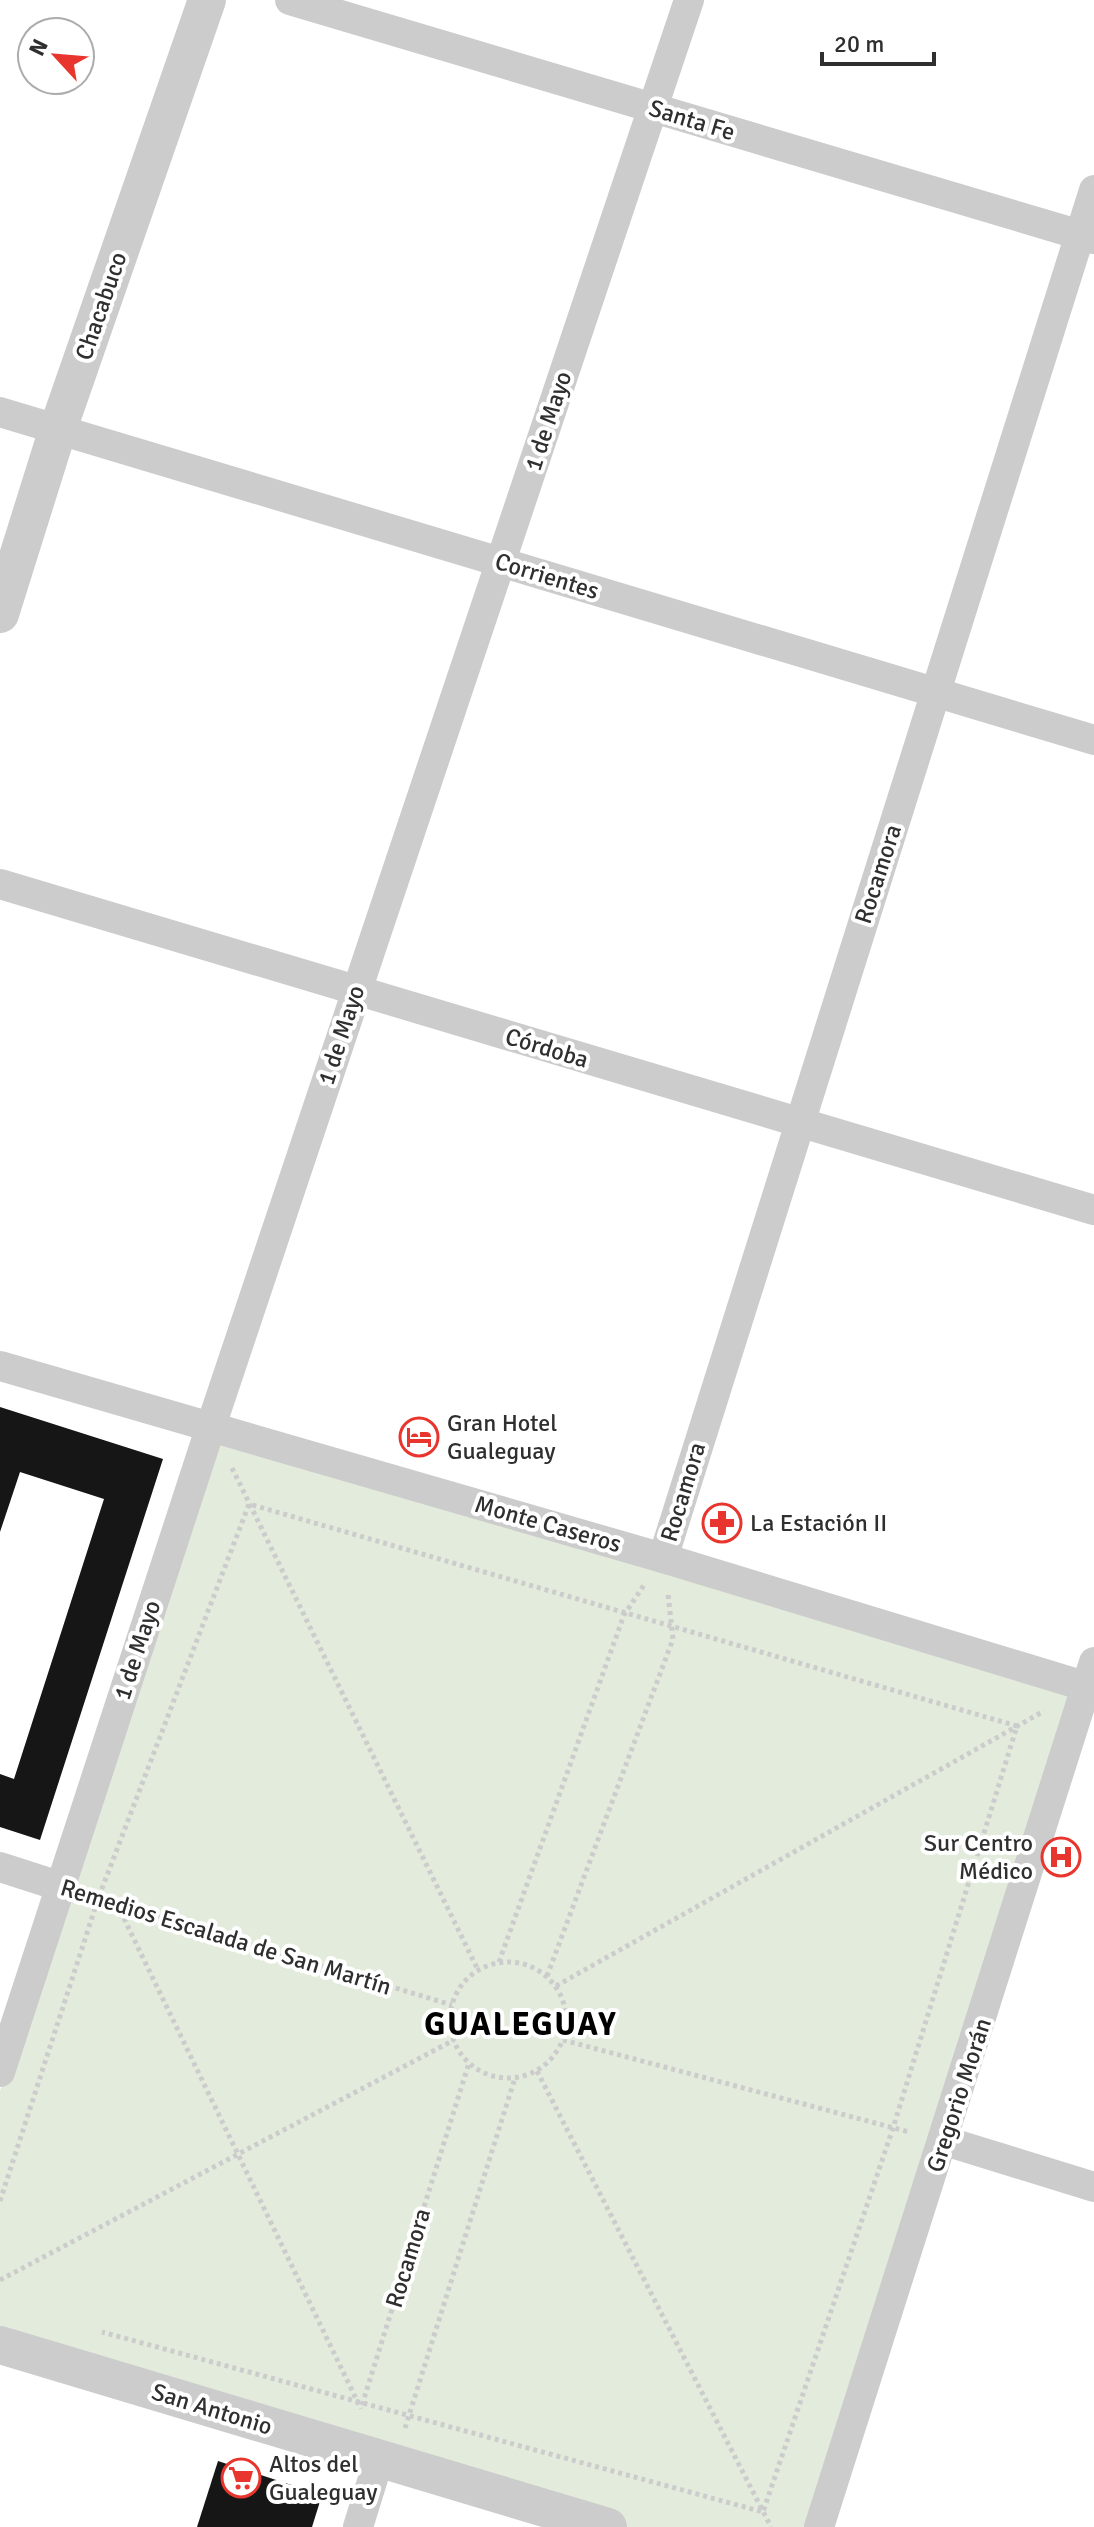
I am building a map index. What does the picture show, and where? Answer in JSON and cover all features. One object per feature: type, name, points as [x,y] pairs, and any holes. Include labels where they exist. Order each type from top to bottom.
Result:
[{"type":"street","name":"Chacabuco","points":[[0,614],[58,429],[207,0]]},
{"type":"street","name":"Santa Fe","points":[[290,0],[1087,237]]},
{"type":"street","name":"1 de Mayo","points":[[0,2072],[211,1426],[689,0]]},
{"type":"street","name":"Rocamora","points":[[663,1558],[936,692],[1087,237],[1094,190]]},
{"type":"street","name":"Corrientes","points":[[0,412],[1094,740]]},
{"type":"street","name":"Córdoba","points":[[0,884],[1094,1210]]},
{"type":"street","name":"Monte Caseros","points":[[0,1366],[1092,1679]]},
{"type":"street","name":"Gregorio Morán","points":[[819,2527],[1092,1679]]},
{"type":"street","name":"Remedios Escalada de San Martín","points":[[0,1867],[59,1886]]},
{"type":"street","points":[[945,2141],[1094,2187]]},
{"type":"street","name":"San Antonio","points":[[0,2345],[608,2527]]},
{"type":"street","points":[[358,2527],[378,2459]]},
{"type":"path","points":[[211,1426],[478,1970]]},
{"type":"path","points":[[249,1504],[624,1615],[1017,1726]]},
{"type":"path","points":[[0,2201],[98,1899],[249,1504]]},
{"type":"path","name":"Rocamora","points":[[499,1962],[624,1615],[663,1558]]},
{"type":"path","name":"Rocamora","points":[[547,1976],[673,1639],[663,1558]]},
{"type":"path","points":[[556,1986],[1017,1726],[1092,1679]]},
{"type":"path","points":[[763,2512],[893,2128],[1017,1726]]},
{"type":"path","name":"Remedios Escalada de San Martín","points":[[59,1886],[452,2005]]},
{"type":"path","points":[[117,1904],[361,2405]]},
{"type":"path","points":[[499,1962],[524,1964],[547,1976],[564,2003],[567,2021],[563,2040],[549,2063],[537,2071],[515,2078],[482,2073],[469,2063],[454,2040],[450,2023],[457,1991],[478,1970],[499,1962]]},
{"type":"path","points":[[0,2280],[454,2040]]},
{"type":"path","points":[[563,2040],[945,2141]]},
{"type":"path","name":"Rocamora","points":[[378,2459],[361,2405],[469,2063]]},
{"type":"path","points":[[537,2071],[771,2527]]},
{"type":"path","name":"Rocamora","points":[[378,2459],[409,2416],[515,2078]]},
{"type":"path","points":[[89,2329],[763,2512]]},
{"type":"green space","points":[[213,1428],[1085,1688],[817,2527],[616,2527],[0,2341],[0,2091]]},
{"type":"building","points":[[0,1407],[163,1459],[40,1840],[0,1827],[0,1774],[14,1779],[104,1499],[20,1472],[0,1532]]},
{"type":"building","name":"Altos del Gualeguay","points":[[218,2461],[322,2495],[312,2527],[197,2527]]},
{"type":"place","name":"Gran Hotel Gualeguay","points":[[419,1437]]},
{"type":"place","name":"La Estación II","points":[[722,1523]]},
{"type":"place","name":"Sur Centro Médico","points":[[1061,1857]]},
{"type":"place","name":"Altos del Gualeguay","points":[[241,2478]]},
{"type":"district","name":"GUALEGUAY","points":[[521,2024]]}]
